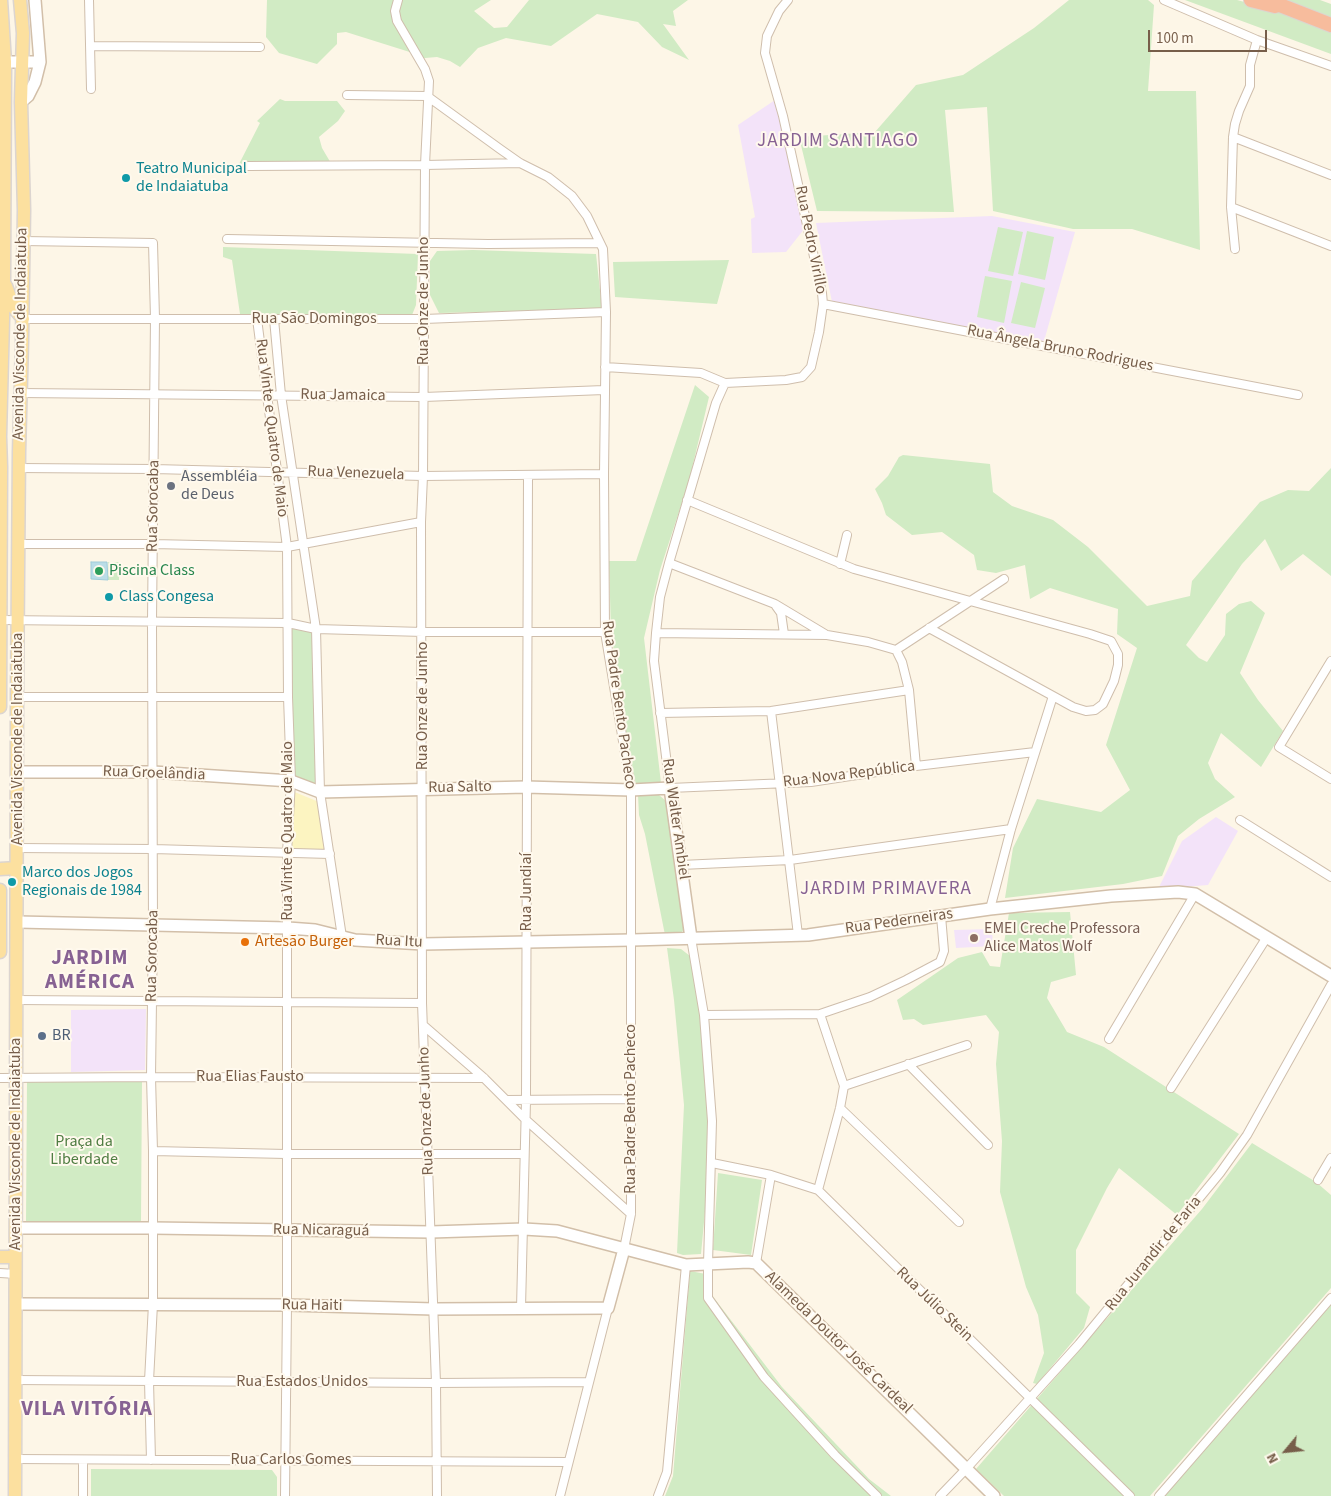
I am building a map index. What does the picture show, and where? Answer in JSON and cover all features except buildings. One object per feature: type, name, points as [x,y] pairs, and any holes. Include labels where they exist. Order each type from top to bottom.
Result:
[{"type":"highway","points":[[1251,0],[1300,13]]},
{"type":"highway","points":[[1267,0],[1331,25]]},
{"type":"main road","name":"Avenida Visconde de Indaiatuba","points":[[0,707],[0,437],[1,331],[4,280],[1,0]]},
{"type":"main road","name":"Avenida Visconde de Indaiatuba","points":[[15,1496],[18,544],[24,210],[21,102],[23,33],[20,0]]},
{"type":"main road","points":[[2,195],[14,198],[24,210]]},
{"type":"main road","points":[[4,280],[14,308],[23,319]]},
{"type":"main road","points":[[0,451],[19,452]]},
{"type":"main road","points":[[1,467],[19,468]]},
{"type":"main road","points":[[0,869],[17,868]]},
{"type":"main road","points":[[0,890],[0,952]]},
{"type":"main road","points":[[1,912],[18,922]]},
{"type":"main road","points":[[0,1257],[16,1257]]},
{"type":"street","points":[[21,102],[28,96],[40,62],[35,0]]},
{"type":"street","points":[[89,0],[91,89]]},
{"type":"street","points":[[347,95],[427,96],[428,82],[425,69],[397,22],[394,10],[398,0]]},
{"type":"street","name":"Rua Pedro Virillo","points":[[606,367],[701,373],[725,383],[786,380],[802,377],[811,368],[819,332],[823,304],[822,293],[786,125],[765,53],[767,36],[778,10],[788,0]]},
{"type":"street","points":[[1164,0],[1257,40],[1331,66]]},
{"type":"street","points":[[1235,248],[1231,207],[1233,138],[1239,111],[1250,86],[1250,65],[1257,40]]},
{"type":"street","points":[[91,46],[260,47]]},
{"type":"street","points":[[2,62],[40,62]]},
{"type":"street","name":"Rua Padre Bento Pacheco","points":[[427,96],[520,163],[548,177],[572,196],[588,216],[602,249],[606,312],[604,390],[605,632],[631,790],[630,1214],[624,1248],[560,1496]]},
{"type":"street","name":"Rua Onze de Junho","points":[[427,96],[421,522],[422,1003],[434,1309],[437,1496]]},
{"type":"street","points":[[1233,138],[1331,175]]},
{"type":"street","points":[[248,166],[520,163]]},
{"type":"street","points":[[1231,207],[1331,246]]},
{"type":"street","points":[[227,239],[424,243],[600,242]]},
{"type":"street","name":"Rua Sorocaba","points":[[23,240],[153,243],[155,318],[152,621],[154,925],[151,1076],[153,1304],[149,1382],[151,1460]]},
{"type":"street","name":"Rua Ângela Bruno Rodrigues","points":[[823,304],[1298,394]]},
{"type":"street","name":"Rua São Domingos","points":[[23,319],[424,319],[606,312]]},
{"type":"street","name":"Rua Vinte e Quatro de Maio","points":[[257,319],[278,472],[286,547],[288,623],[291,780],[287,853],[285,1496]]},
{"type":"street","name":"Rua Vinte e Quatro de Maio","points":[[274,319],[281,395],[316,629],[320,792],[342,937]]},
{"type":"street","name":"Rua Walter Ambiel","points":[[725,383],[716,403],[668,563],[660,597],[654,661],[670,788],[704,1015],[712,1121],[708,1298],[764,1376],[835,1455],[877,1496]]},
{"type":"street","name":"Rua Jamaica","points":[[21,393],[424,397],[604,390]]},
{"type":"street","name":"Rua Venezuela","points":[[19,468],[154,469],[423,476],[604,474]]},
{"type":"street","name":"Rua Jundiaí","points":[[521,1308],[526,1120],[528,475]]},
{"type":"street","points":[[687,500],[820,554],[840,564],[1111,641],[1118,654],[1118,665],[1114,681],[1103,704],[1096,710],[1086,711],[1073,708],[929,628]]},
{"type":"street","points":[[18,544],[154,544],[286,547],[421,522]]},
{"type":"street","points":[[840,564],[847,535]]},
{"type":"street","points":[[668,563],[775,604],[826,636]]},
{"type":"street","points":[[896,650],[1004,579]]},
{"type":"street","points":[[0,602],[18,602]]},
{"type":"street","points":[[775,604],[780,613],[784,634]]},
{"type":"street","points":[[0,620],[288,623],[316,629],[422,632],[605,632]]},
{"type":"street","points":[[656,633],[826,636],[868,642],[896,650],[902,662],[909,690],[916,766]]},
{"type":"street","points":[[1331,661],[1280,747],[1331,779]]},
{"type":"street","points":[[660,713],[771,711],[909,690]]},
{"type":"street","points":[[990,909],[1011,829],[1053,696]]},
{"type":"street","points":[[17,697],[288,697]]},
{"type":"street","points":[[771,711],[798,935]]},
{"type":"street","name":"Rua Nova República","points":[[631,790],[811,782],[916,766],[1035,752]]},
{"type":"street","name":"Rua Groelândia","points":[[17,772],[153,772],[291,780]]},
{"type":"street","name":"Rua Salto","points":[[291,780],[320,792],[526,787],[631,790]]},
{"type":"street","points":[[1240,820],[1331,878]]},
{"type":"street","points":[[681,865],[790,860],[1011,829]]},
{"type":"street","points":[[17,848],[153,849],[330,854]]},
{"type":"street","name":"Rua Pederneiras","points":[[632,940],[798,935],[990,909],[1111,896],[1178,892],[1195,894]]},
{"type":"street","points":[[1109,1039],[1195,894],[1331,976]]},
{"type":"street","points":[[704,1015],[820,1014],[870,997],[940,962],[944,951],[941,916]]},
{"type":"street","name":"Rua Itu","points":[[18,922],[288,928],[315,930],[355,940],[423,944],[632,940]]},
{"type":"street","points":[[1171,1088],[1267,937]]},
{"type":"street","name":"Rua Jurandir de Faria","points":[[940,1496],[1079,1344],[1140,1273],[1226,1165],[1248,1135],[1331,985]]},
{"type":"street","points":[[17,1000],[422,1003]]},
{"type":"street","points":[[818,1190],[844,1086],[820,1014]]},
{"type":"street","points":[[424,1025],[484,1078],[526,1120],[630,1214]]},
{"type":"street","points":[[844,1086],[967,1045]]},
{"type":"street","points":[[908,1064],[988,1146]]},
{"type":"street","name":"Rua Elias Fausto","points":[[0,1078],[151,1076],[484,1078]]},
{"type":"street","points":[[506,1100],[630,1099]]},
{"type":"street","points":[[840,1108],[958,1222]]},
{"type":"street","points":[[153,1151],[286,1154],[524,1154]]},
{"type":"street","points":[[1318,1180],[1331,1158]]},
{"type":"street","name":"Rua Júlio Stein","points":[[712,1163],[771,1175],[818,1190],[1130,1496]]},
{"type":"street","points":[[756,1263],[771,1175]]},
{"type":"street","name":"Rua Nicaraguá","points":[[16,1228],[431,1232],[524,1229],[557,1231],[624,1248]]},
{"type":"street","name":"Alameda Doutor José Cardeal","points":[[624,1248],[686,1265],[756,1263],[994,1496]]},
{"type":"street","points":[[658,1496],[667,1472],[686,1265]]},
{"type":"street","points":[[0,1273],[16,1274]]},
{"type":"street","points":[[1159,1496],[1331,1298]]},
{"type":"street","name":"Rua Haiti","points":[[16,1304],[287,1305],[434,1309],[608,1308]]},
{"type":"street","name":"Rua Estados Unidos","points":[[15,1380],[149,1382],[589,1382]]},
{"type":"street","name":"Rua Carlos Gomes","points":[[15,1459],[568,1462]]},
{"type":"street","points":[[83,1460],[83,1496]]},
{"type":"shaded area","points":[[775,100],[805,228],[786,252],[752,253],[751,219],[755,217],[738,125]]},
{"type":"shaded area","points":[[992,216],[1075,232],[1044,341],[832,302],[816,223]]},
{"type":"shaded area","points":[[1216,817],[1238,831],[1208,885],[1158,889],[1182,841]]},
{"type":"shaded area","name":"EMEI Creche Professora Alice Matos Wolf","points":[[992,929],[993,946],[956,948],[954,930]]},
{"type":"shaded area","points":[[146,1009],[145,1070],[71,1072],[71,1010]]},
{"type":"green space","points":[[267,0],[491,0],[474,11],[494,28],[507,27],[529,0],[688,0],[673,11],[676,26],[663,24],[689,60],[662,47],[638,22],[597,14],[551,46],[506,38],[478,48],[460,67],[450,61],[437,57],[425,58],[418,62],[416,54],[346,32],[337,33],[337,44],[317,64],[279,53],[266,37]]},
{"type":"green space","points":[[1069,0],[1148,0],[1154,5],[1148,91],[1196,91],[1200,250],[1132,229],[1073,229],[993,211],[987,107],[945,110],[954,212],[817,211],[799,137],[875,132],[916,85],[963,75],[1034,28]]},
{"type":"green space","points":[[1185,0],[1237,0],[1308,19],[1331,29],[1331,54]]},
{"type":"green space","points":[[1280,0],[1320,0],[1331,4],[1331,20]]},
{"type":"green space","points":[[280,99],[285,101],[337,101],[345,111],[338,121],[319,137],[322,148],[332,165],[241,171],[238,166],[260,123],[257,121]]},
{"type":"green space","points":[[998,227],[1023,232],[1013,276],[988,271]]},
{"type":"green space","points":[[1027,231],[1054,237],[1045,280],[1018,274]]},
{"type":"green space","points":[[223,247],[418,254],[416,305],[412,315],[240,314],[232,260],[223,257]]},
{"type":"green space","points":[[473,250],[596,254],[602,309],[439,313],[430,295],[430,261],[437,251]]},
{"type":"green space","points":[[729,260],[717,304],[615,297],[613,262]]},
{"type":"green space","points":[[985,276],[1012,281],[1004,323],[977,317]]},
{"type":"green space","points":[[1021,282],[1045,288],[1035,328],[1011,323]]},
{"type":"green space","points":[[695,385],[709,397],[689,481],[660,570],[644,638],[661,783],[636,785],[611,632],[609,561],[636,561]]},
{"type":"green space","points":[[903,455],[990,464],[993,492],[1012,506],[1053,520],[1088,547],[1147,606],[1190,596],[1192,581],[1260,502],[1288,490],[1309,491],[1331,468],[1331,576],[1303,554],[1281,571],[1265,539],[1242,564],[1186,645],[1199,658],[1207,662],[1225,635],[1226,614],[1239,604],[1251,601],[1265,613],[1240,673],[1258,700],[1283,731],[1261,767],[1221,733],[1208,763],[1215,779],[1235,797],[1199,819],[1178,836],[1162,876],[1123,884],[1005,898],[1013,848],[1037,799],[1101,812],[1130,790],[1106,745],[1137,648],[1117,634],[1118,609],[1050,588],[1030,599],[1025,565],[996,573],[977,570],[974,555],[942,532],[912,535],[886,515],[875,489],[888,476],[899,457]]},
{"type":"green space","points":[[108,562],[119,562],[119,580],[108,580]]},
{"type":"green space","points":[[288,623],[316,629],[320,792],[291,781]]},
{"type":"green space","points":[[638,795],[659,795],[667,802],[685,927],[681,934],[665,935],[645,834],[639,815]]},
{"type":"green space","points":[[1070,912],[1076,975],[1051,982],[1047,998],[1067,1032],[1104,1047],[1239,1134],[1177,1215],[1119,1168],[1076,1250],[1076,1293],[1090,1307],[1084,1328],[1037,1384],[1033,1383],[1044,1353],[1038,1315],[1026,1287],[1000,1192],[1002,1141],[996,1064],[999,1032],[986,1015],[923,1025],[914,1019],[903,1020],[897,1000],[958,958],[982,952],[990,966],[1000,967],[1009,913]]},
{"type":"green space","points":[[667,948],[681,949],[690,956],[695,975],[703,1044],[709,1113],[707,1190],[701,1254],[683,1255],[677,1253],[684,1105]]},
{"type":"green space","name":"Praça da Liberdade","points":[[27,1080],[142,1080],[141,1221],[26,1222]]},
{"type":"green space","points":[[1252,1143],[1316,1182],[1331,1195],[1331,1288],[1150,1496],[1004,1496],[976,1469],[1202,1209]]},
{"type":"green space","points":[[718,1173],[762,1180],[751,1255],[713,1250]]},
{"type":"green space","points":[[690,1271],[711,1275],[711,1294],[782,1387],[869,1479],[891,1496],[665,1496],[673,1476]]},
{"type":"green space","points":[[1331,1301],[1331,1496],[1163,1496]]},
{"type":"green space","points":[[91,1469],[272,1470],[277,1477],[277,1496],[91,1496]]},
{"type":"sand","points":[[292,791],[319,802],[327,852],[289,851]]},
{"type":"water","name":"Piscina Class","points":[[91,562],[107,562],[108,580],[91,579]]},
{"type":"place","name":"Teatro Municipal de Indaiatuba","points":[[126,178]]},
{"type":"place","name":"Assembléia de Deus","points":[[171,486]]},
{"type":"place","name":"Piscina Class","points":[[99,571]]},
{"type":"place","name":"Class Congesa","points":[[109,597]]},
{"type":"place","name":"Marco dos Jogos Regionais de 1984","points":[[12,882]]},
{"type":"place","name":"EMEI Creche Professora Alice Matos Wolf","points":[[974,938]]},
{"type":"place","name":"Artesão Burger","points":[[245,942]]},
{"type":"place","name":"BR","points":[[42,1036]]},
{"type":"district","name":"JARDIM SANTIAGO","points":[[838,142]]},
{"type":"district","name":"JARDIM PRIMAVERA","points":[[886,890]]},
{"type":"district","name":"JARDIM AMÉRICA","points":[[90,971]]},
{"type":"district","name":"VILA VITÓRIA","points":[[87,1410]]}]
